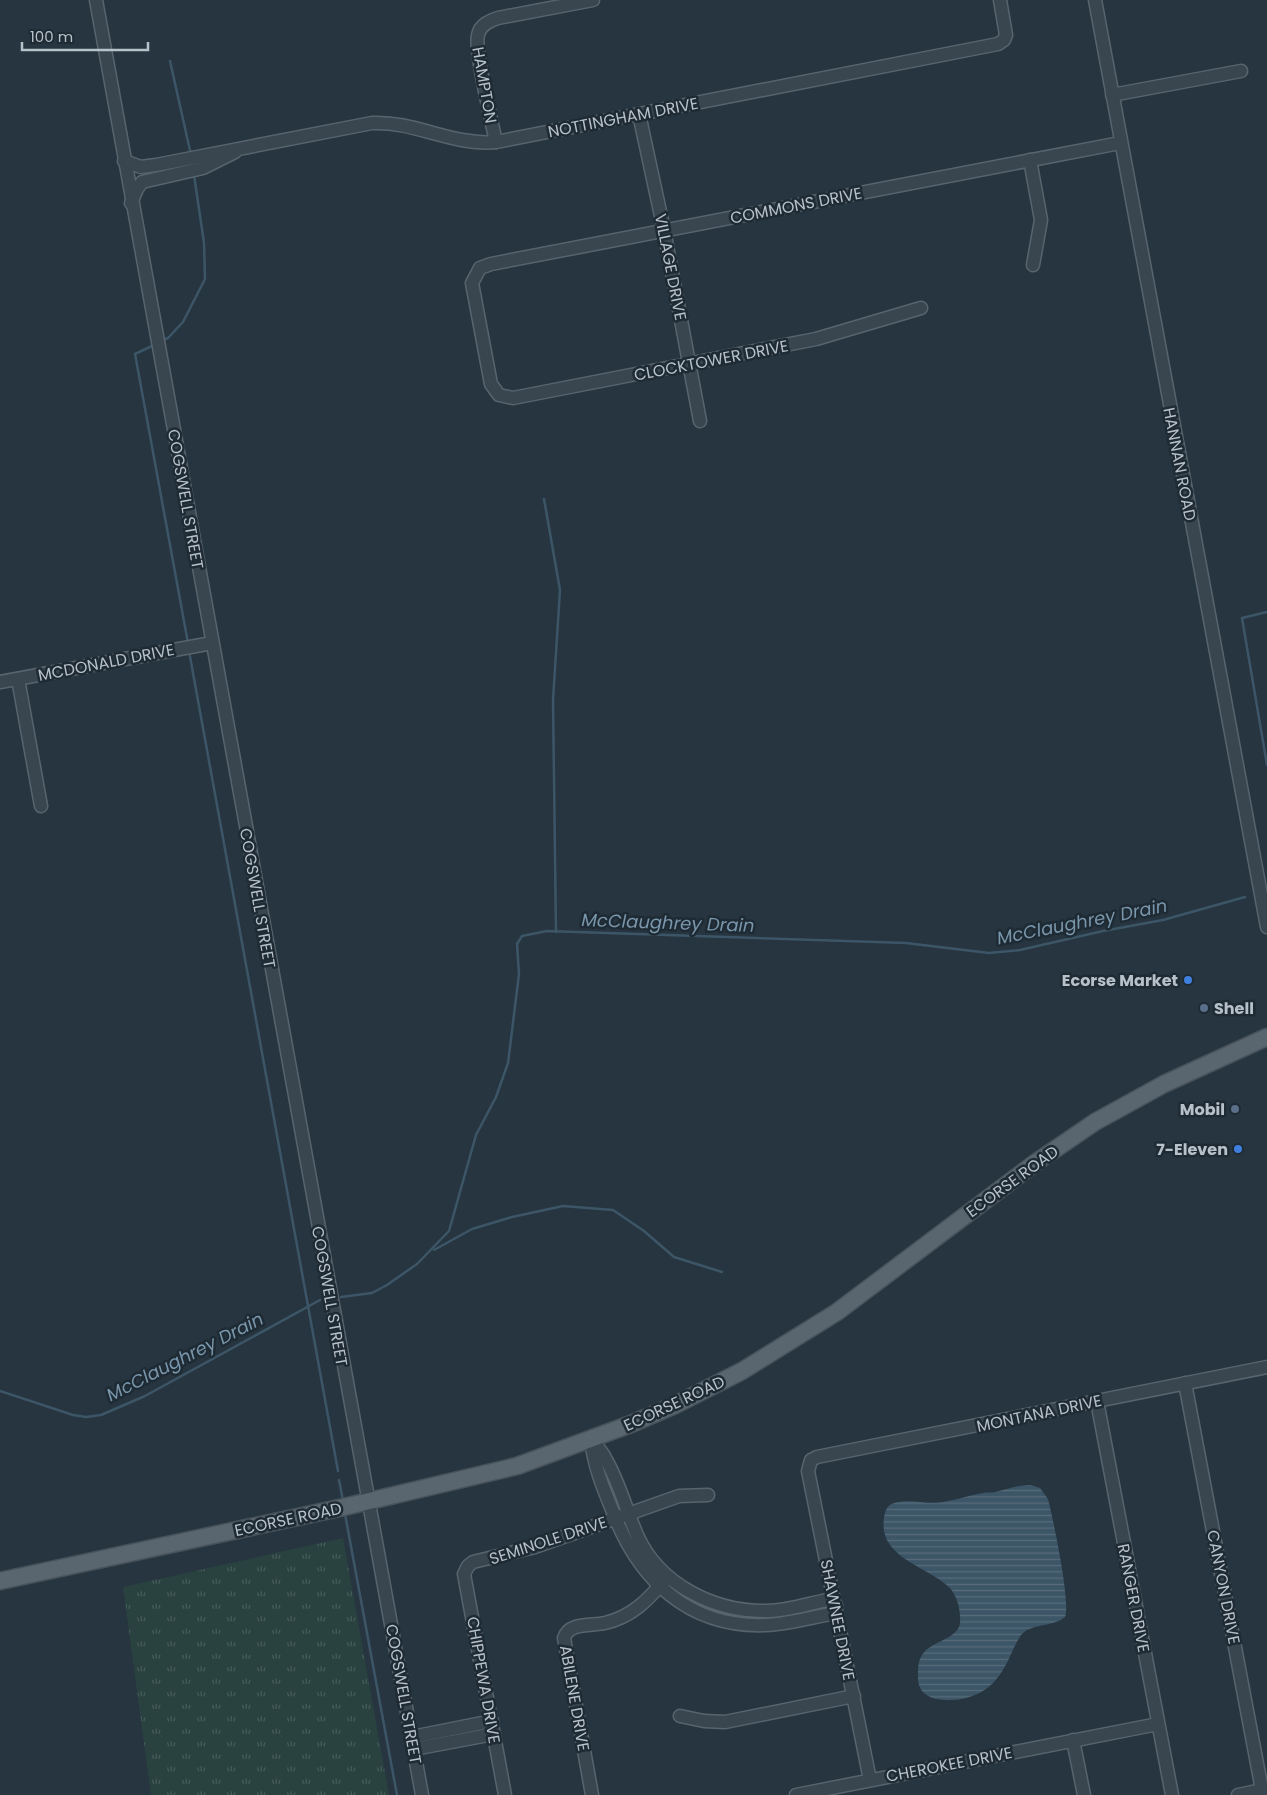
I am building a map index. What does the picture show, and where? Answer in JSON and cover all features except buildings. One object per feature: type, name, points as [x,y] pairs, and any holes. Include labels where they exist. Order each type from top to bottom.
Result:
[{"type":"main road","name":"ECORSE ROAD","points":[[0,1581],[369,1501],[517,1466],[591,1440],[675,1405],[764,1359],[836,1312],[1035,1163],[1096,1122],[1164,1084],[1267,1037]]},
{"type":"street","name":"COGSWELL STREET","points":[[96,0],[131,203],[422,1795]]},
{"type":"street","name":"HAMPTON","points":[[496,142],[478,46],[480,28],[485,23],[498,18],[593,0]]},
{"type":"street","name":"NOTTINGHAM DRIVE","points":[[124,161],[141,167],[362,125],[383,123],[398,124],[477,144],[496,142],[994,45],[1004,40],[1006,29],[1000,0]]},
{"type":"street","name":"HANNAN ROAD","points":[[1095,0],[1120,143],[1267,927]]},
{"type":"street","points":[[1112,95],[1241,71]]},
{"type":"street","name":"VILLAGE DRIVE","points":[[639,114],[664,230],[700,421]]},
{"type":"street","name":"COMMONS DRIVE","points":[[499,395],[491,384],[472,287],[476,273],[480,268],[491,264],[664,230],[1120,143]]},
{"type":"street","name":"NOTTINGHAM DRIVE","points":[[131,203],[142,182],[212,164],[241,148]]},
{"type":"street","points":[[1030,160],[1040,220],[1033,265]]},
{"type":"street","name":"CLOCKTOWER DRIVE","points":[[499,395],[506,398],[518,398],[816,339],[921,308]]},
{"type":"street","name":"MCDONALD DRIVE","points":[[0,682],[212,643]]},
{"type":"street","points":[[18,679],[41,806]]},
{"type":"street","name":"MONTANA DRIVE","points":[[812,1460],[817,1457],[1267,1367]]},
{"type":"street","name":"CANYON DRIVE","points":[[1185,1383],[1264,1790]]},
{"type":"street","name":"RANGER DRIVE","points":[[1097,1401],[1172,1795]]},
{"type":"street","points":[[591,1440],[606,1458],[642,1544],[668,1576],[710,1602],[739,1610],[770,1611],[827,1600],[836,1605],[830,1614],[765,1625],[746,1624],[706,1615],[676,1600],[660,1586],[633,1554],[615,1518],[593,1463],[591,1440]]},
{"type":"street","name":"SHAWNEE DRIVE","points":[[812,1460],[808,1471],[870,1780]]},
{"type":"street","name":"SEMINOLE DRIVE","points":[[468,1566],[473,1562],[535,1547],[679,1496],[708,1495]]},
{"type":"street","name":"CHIPPEWA DRIVE","points":[[468,1566],[464,1574],[505,1795]]},
{"type":"street","name":"ABILENE DRIVE","points":[[592,1795],[564,1638],[569,1629],[605,1623],[624,1616],[644,1604],[668,1576]]},
{"type":"street","points":[[680,1716],[704,1721],[725,1722],[854,1696]]},
{"type":"street","points":[[413,1743],[492,1721]]},
{"type":"street","name":"CHEROKEE DRIVE","points":[[796,1795],[1158,1724]]},
{"type":"street","points":[[413,1743],[494,1734]]},
{"type":"street","points":[[1073,1740],[1084,1795]]},
{"type":"street","points":[[1238,1795],[1264,1790]]},
{"type":"green space","points":[[343,1538],[389,1795],[151,1795],[123,1587]]},
{"type":"water","points":[[1031,1485],[1040,1488],[1048,1499],[1064,1579],[1066,1596],[1065,1617],[1023,1633],[999,1676],[980,1693],[955,1700],[932,1698],[926,1695],[919,1684],[919,1661],[929,1648],[951,1636],[959,1627],[958,1605],[956,1597],[950,1588],[941,1580],[906,1560],[889,1543],[884,1532],[886,1511],[892,1504],[900,1502],[943,1502],[1017,1486]]},
{"type":"waterway","points":[[170,61],[191,155]]},
{"type":"waterway","points":[[161,341],[168,338],[183,322],[205,279],[204,243],[194,175]]},
{"type":"waterway","points":[[154,345],[135,354],[188,643]]},
{"type":"waterway","points":[[544,499],[560,590],[553,700],[556,932]]},
{"type":"waterway","points":[[1267,612],[1242,618],[1267,765]]},
{"type":"waterway","points":[[189,651],[338,1471]]},
{"type":"waterway","name":"McClaughrey Drain","points":[[341,1297],[372,1293],[387,1285],[417,1264],[449,1231],[476,1135],[496,1097],[508,1063],[519,974],[517,944],[522,936],[547,931],[906,943],[989,953],[1020,950],[1103,931],[1163,920],[1245,897]]},
{"type":"waterway","points":[[434,1250],[472,1229],[512,1217],[563,1206],[613,1210],[644,1231],[674,1257],[722,1272]]},
{"type":"waterway","name":"McClaughrey Drain","points":[[0,1391],[73,1415],[86,1417],[101,1415],[145,1396],[320,1300]]},
{"type":"waterway","points":[[339,1480],[343,1501]]},
{"type":"waterway","points":[[345,1514],[397,1795]]},
{"type":"place","name":"Ecorse Market","points":[[1188,980]]},
{"type":"place","name":"Shell","points":[[1204,1008]]},
{"type":"place","name":"Mobil","points":[[1235,1109]]},
{"type":"place","name":"7-Eleven","points":[[1238,1149]]}]
